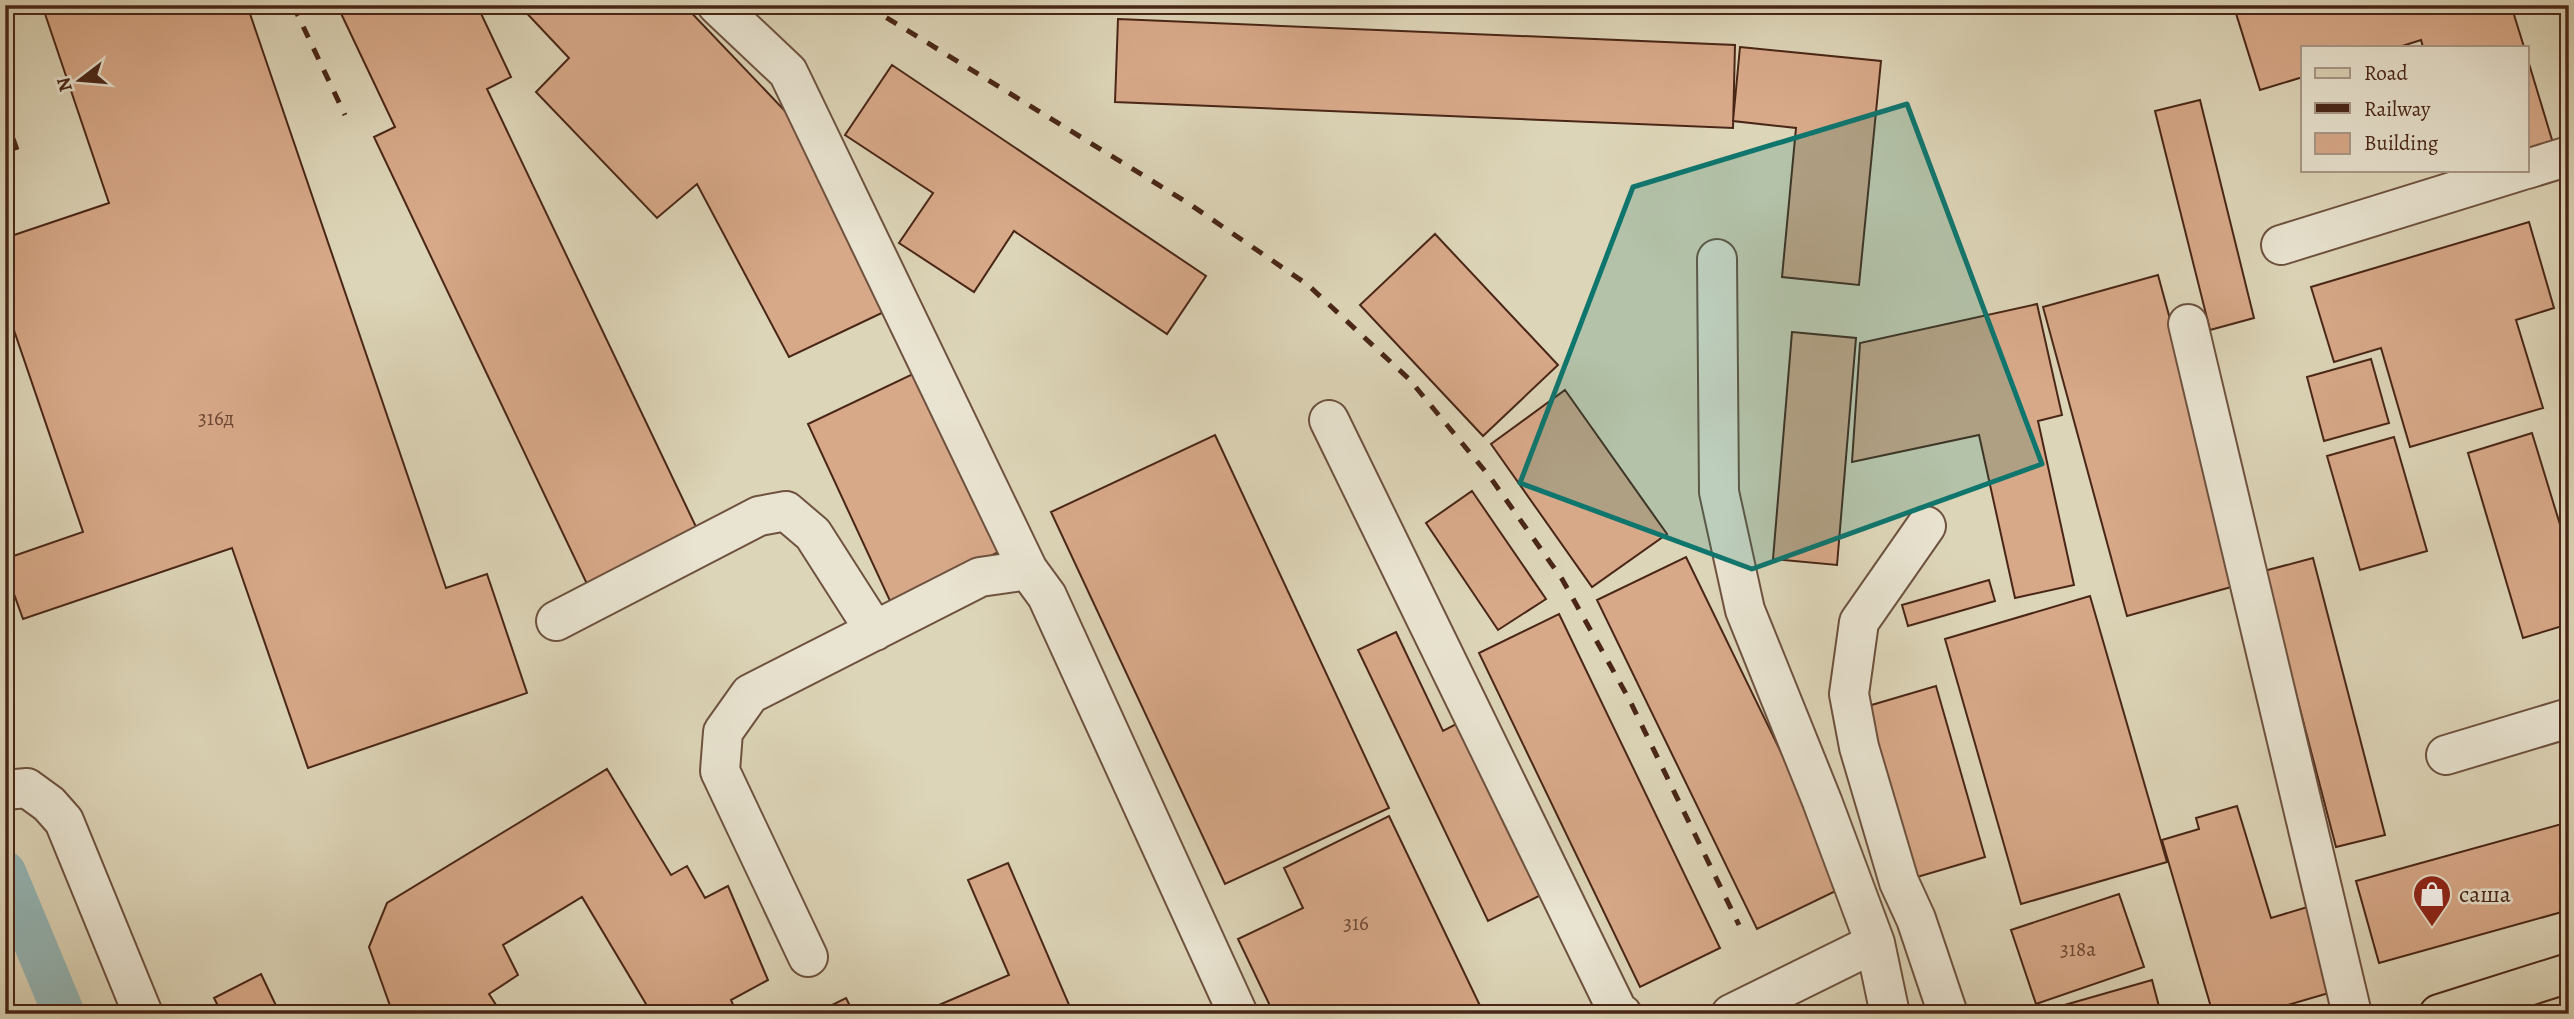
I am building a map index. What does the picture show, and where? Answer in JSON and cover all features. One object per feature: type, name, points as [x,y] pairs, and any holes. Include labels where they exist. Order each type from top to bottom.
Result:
[{"type":"main road","points":[[2439,1014],[2569,973]]},
{"type":"street","points":[[717,5],[788,72],[1028,570],[1047,596],[1238,1014]]},
{"type":"street","points":[[2528,168],[2569,156]]},
{"type":"street","points":[[2281,245],[2515,172]]},
{"type":"street","points":[[1717,259],[1719,492],[1745,610],[1822,801],[1875,943],[1891,1014]]},
{"type":"street","points":[[2188,324],[2352,1014]]},
{"type":"street","points":[[1329,420],[1612,999],[1622,1014]]},
{"type":"street","points":[[556,621],[759,516],[786,511],[813,534],[875,631]]},
{"type":"street","points":[[1926,526],[1859,622],[1849,694],[1859,747],[1899,882],[1916,919],[1948,1014]]},
{"type":"street","points":[[808,957],[720,771],[723,732],[750,694],[981,577],[1028,570]]},
{"type":"street","points":[[2446,755],[2569,718]]},
{"type":"street","points":[[5,790],[27,788],[49,804],[64,821],[143,1014]]},
{"type":"street","points":[[1731,1014],[1875,943]]},
{"type":"highlighted area","points":[[1907,104],[2042,464],[1752,569],[1520,483],[1633,187]]},
{"type":"building","points":[[42,5],[247,5],[446,588],[487,574],[527,693],[308,768],[232,548],[23,619],[5,569],[5,559],[83,532],[5,304],[5,238],[109,203]]},
{"type":"building","points":[[337,5],[477,5],[511,77],[487,89],[698,531],[587,584],[374,137],[395,127]]},
{"type":"building","points":[[519,5],[684,5],[786,112],[886,311],[789,357],[697,184],[657,218],[536,92],[569,58]]},
{"type":"building","points":[[2511,5],[2524,46],[2423,46],[2421,40],[2402,46],[2301,46],[2301,78],[2260,90],[2234,7]]},
{"type":"building","points":[[1118,19],[1735,45],[1733,128],[1115,102]]},
{"type":"building","points":[[1740,47],[1881,61],[1859,285],[1782,277],[1796,128],[1733,121]]},
{"type":"building","points":[[2528,60],[2553,143],[2528,151]]},
{"type":"building","points":[[892,65],[1206,276],[1167,334],[1014,231],[974,292],[899,243],[933,193],[845,135]]},
{"type":"building","points":[[2200,100],[2254,318],[2210,330],[2155,111]]},
{"type":"building","points":[[2529,222],[2554,308],[2516,320],[2543,408],[2410,447],[2381,348],[2334,362],[2311,287]]},
{"type":"building","points":[[1435,234],[1558,365],[1483,436],[1360,305]]},
{"type":"building","points":[[2158,275],[2242,584],[2127,616],[2043,307]]},
{"type":"building","points":[[2037,304],[2062,415],[2038,421],[2074,585],[2015,598],[1979,435],[1852,462],[1860,343]]},
{"type":"building","points":[[1792,332],[1856,338],[1837,565],[1773,559]]},
{"type":"building","points":[[2371,359],[2389,423],[2324,441],[2307,377]]},
{"type":"building","points":[[917,372],[1001,551],[891,603],[808,424]]},
{"type":"building","points":[[1565,390],[1667,534],[1592,587],[1491,444]]},
{"type":"building","points":[[2532,433],[2569,554],[2569,624],[2523,638],[2468,453]]},
{"type":"building","points":[[1215,435],[1389,808],[1225,884],[1051,512]]},
{"type":"building","points":[[2394,437],[2427,551],[2360,570],[2327,456]]},
{"type":"building","points":[[1472,491],[1546,599],[1498,630],[1426,523]]},
{"type":"building","points":[[1686,557],[1846,886],[1757,929],[1597,600]]},
{"type":"building","points":[[2313,558],[2385,835],[2336,847],[2264,571]]},
{"type":"building","points":[[1989,580],[1995,601],[1908,626],[1902,605]]},
{"type":"building","points":[[2090,596],[2167,862],[2021,904],[1945,639]]},
{"type":"building","points":[[1559,614],[1720,948],[1640,987],[1479,653]]},
{"type":"building","points":[[1396,632],[1443,731],[1460,722],[1543,894],[1488,921],[1358,650]]},
{"type":"building","points":[[1936,686],[1985,857],[1907,880],[1858,709]]},
{"type":"building","points":[[607,769],[671,875],[687,866],[705,898],[728,886],[768,980],[731,1000],[737,1014],[652,1014],[582,897],[503,945],[518,975],[489,994],[502,1014],[393,1014],[369,947],[387,903]]},
{"type":"building","points":[[2237,806],[2271,918],[2314,905],[2339,990],[2257,1014],[2213,1014],[2162,840],[2199,829],[2196,818]]},
{"type":"building","points":[[1389,816],[1484,1014],[1274,1014],[1238,939],[1303,908],[1284,868]]},
{"type":"building","points":[[2569,822],[2569,910],[2379,963],[2356,881]]},
{"type":"building","points":[[1008,863],[1073,1014],[918,1014],[1009,975],[968,880]]},
{"type":"building","points":[[2119,894],[2144,967],[2036,1004],[2011,930]]},
{"type":"building","points":[[261,974],[280,1014],[222,1014],[214,998]]},
{"type":"building","points":[[2152,980],[2161,1014],[2033,1014]]},
{"type":"building","points":[[846,998],[854,1014],[814,1014]]},
{"type":"waterway","points":[[5,872],[64,1014]]},
{"type":"railway","points":[[293,5],[345,115]]},
{"type":"railway","points":[[866,5],[1188,203],[1308,285],[1409,379],[1490,477],[1562,579],[1629,699],[1739,925]]},
{"type":"railway","points":[[5,116],[17,150]]},
{"type":"place","name":"саша","points":[[2432,928]]}]
